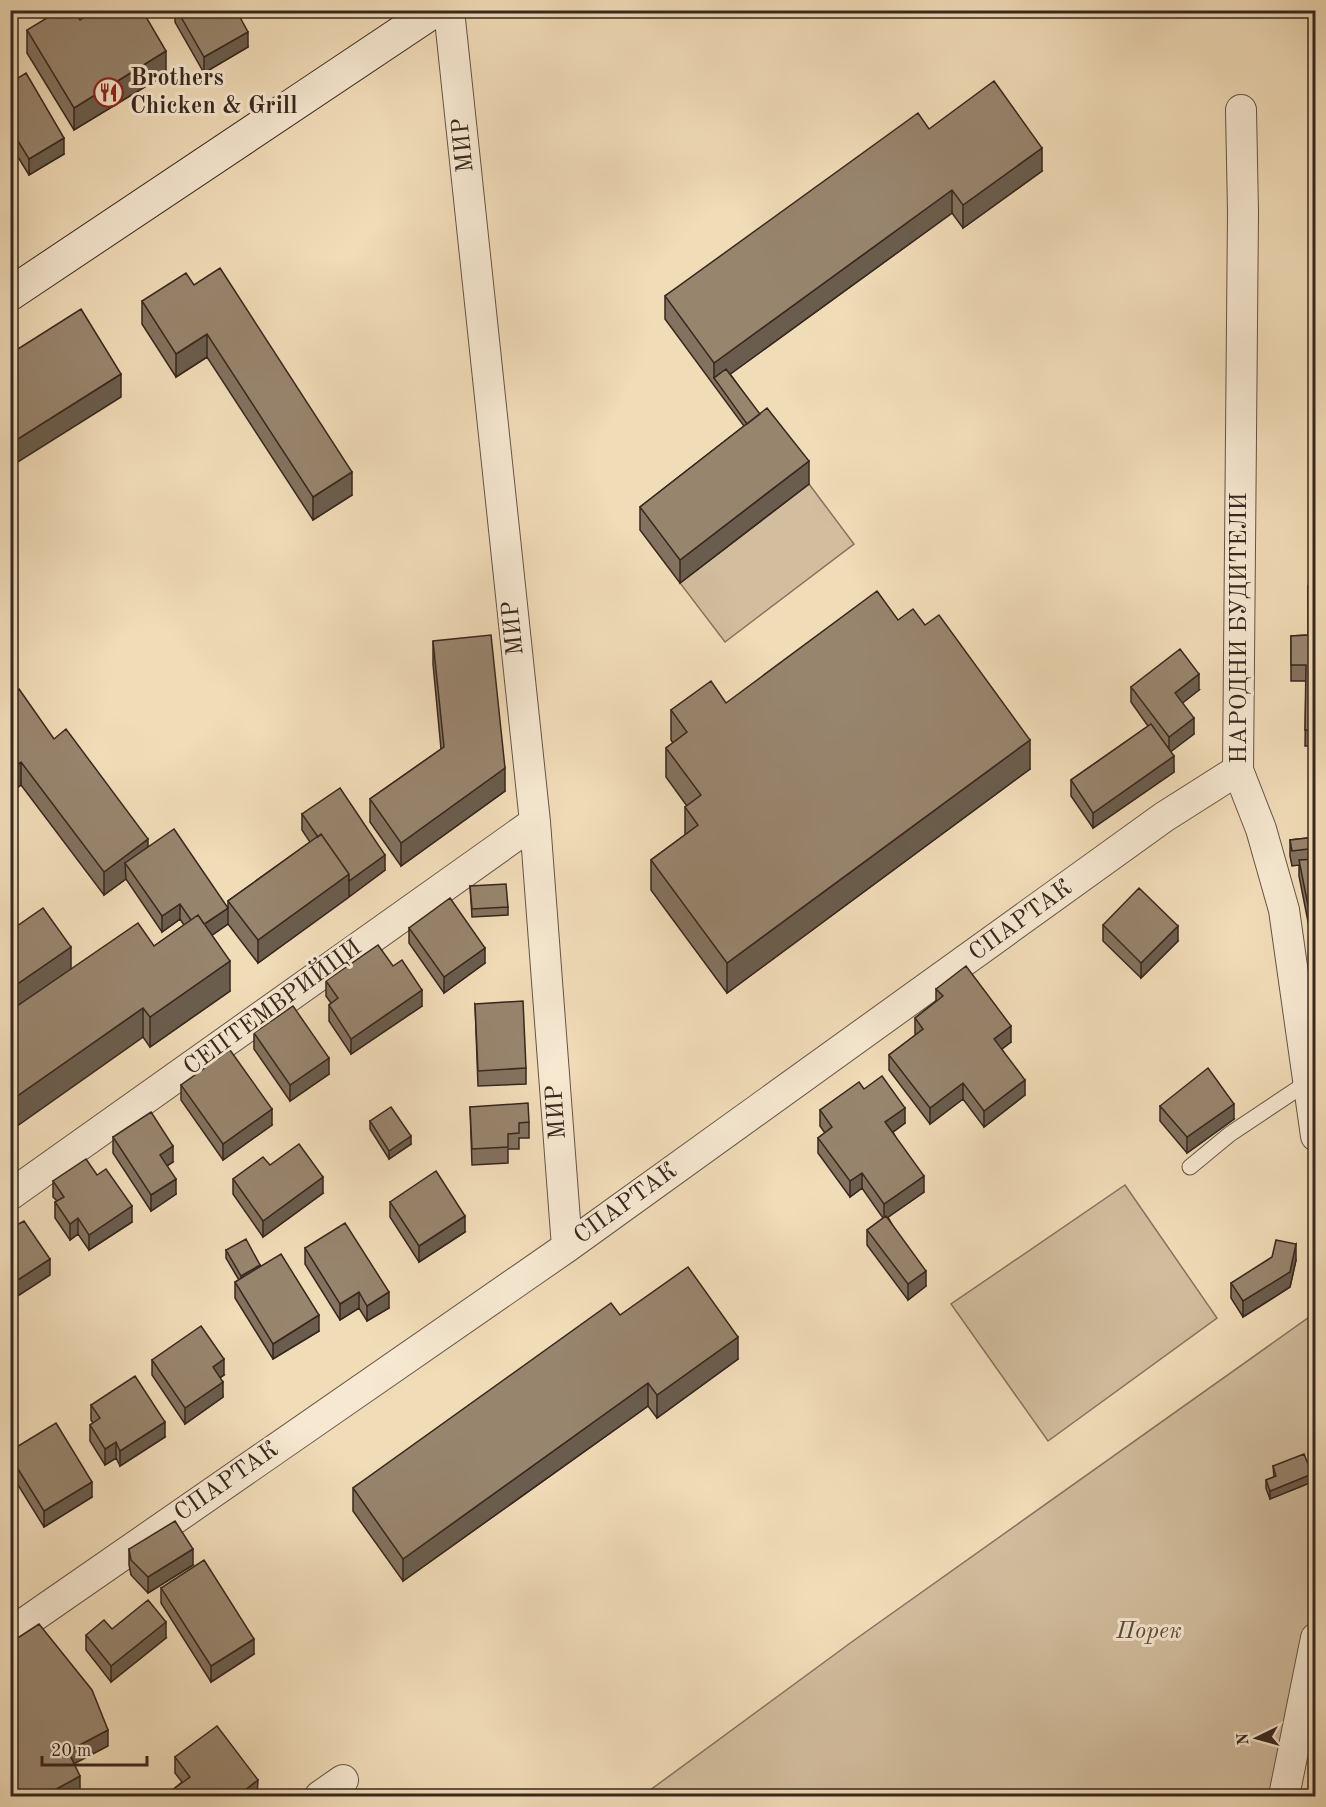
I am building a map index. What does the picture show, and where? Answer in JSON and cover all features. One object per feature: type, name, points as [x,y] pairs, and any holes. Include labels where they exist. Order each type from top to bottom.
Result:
[{"type":"main road","points":[[10,294],[435,10]]},
{"type":"street","name":"МИР","points":[[449,10],[535,822],[567,1247]]},
{"type":"street","name":"НАРОДНИ БУДИТЕЛИ","points":[[1240,110],[1243,212],[1238,770],[1262,829],[1284,910],[1316,1136]]},
{"type":"street","name":"СПАРТАК","points":[[10,1633],[567,1247],[1164,818],[1238,770]]},
{"type":"street","name":"СЕПТЕМВРИЙЦИ","points":[[10,1196],[535,822]]},
{"type":"street","points":[[1284,1797],[1316,1638]]},
{"type":"lane","points":[[1190,1167],[1230,1134],[1308,1082]]},
{"type":"green space","points":[[809,484],[854,544],[725,642],[680,583]]},
{"type":"green space","points":[[1125,1185],[1217,1318],[1048,1441],[951,1304]]},
{"type":"green space","name":"Порек","points":[[1315,1313],[1315,1638],[1284,1796],[642,1796],[853,1641]]},
{"type":"building","points":[[60,10],[74,10],[80,20],[96,10],[142,10],[166,51],[74,108],[27,30]]},
{"type":"building","points":[[177,10],[236,10],[248,32],[204,57]]},
{"type":"building","points":[[26,73],[64,138],[29,159],[10,128],[10,83]]},
{"type":"building","points":[[994,81],[1042,148],[963,205],[952,190],[714,363],[665,296],[918,113],[929,129]]},
{"type":"building","points":[[220,268],[352,472],[313,497],[207,334],[176,354],[142,301],[186,273],[194,285]]},
{"type":"building","points":[[81,309],[121,374],[10,444],[10,354]]},
{"type":"building","points":[[726,369],[760,414],[747,424],[714,378]]},
{"type":"building","points":[[767,408],[809,461],[680,560],[640,507]]},
{"type":"building","points":[[1308,586],[1316,586],[1316,730],[1305,730],[1306,665],[1291,665],[1291,636],[1308,635]]},
{"type":"building","points":[[877,591],[898,620],[913,609],[925,625],[939,615],[1030,740],[727,963],[651,860],[698,825],[685,807],[701,795],[666,748],[687,732],[671,710],[711,681],[726,703]]},
{"type":"building","points":[[491,635],[505,768],[401,843],[370,799],[444,747],[433,641]]},
{"type":"building","points":[[1180,649],[1199,674],[1175,693],[1194,718],[1169,737],[1131,687]]},
{"type":"building","points":[[19,689],[54,739],[66,729],[148,839],[104,872],[21,762],[10,770],[10,695]]},
{"type":"building","points":[[1151,724],[1174,756],[1093,813],[1071,780]]},
{"type":"building","points":[[340,788],[385,855],[349,881],[349,874],[321,834],[318,837],[302,814]]},
{"type":"building","points":[[174,829],[228,908],[204,924],[198,915],[191,920],[180,904],[162,916],[125,863]]},
{"type":"building","points":[[321,834],[349,874],[258,940],[228,901]]},
{"type":"building","points":[[1316,837],[1316,848],[1292,851],[1290,840]]},
{"type":"building","points":[[1316,859],[1316,946],[1299,860]]},
{"type":"building","points":[[506,884],[508,907],[472,909],[470,886]]},
{"type":"building","points":[[1139,888],[1178,926],[1141,963],[1103,925]]},
{"type":"building","points":[[450,898],[485,948],[444,977],[409,928]]},
{"type":"building","points":[[43,908],[71,947],[10,989],[10,931]]},
{"type":"building","points":[[198,915],[230,961],[150,1017],[143,1008],[10,1101],[10,1011],[138,923],[154,946]]},
{"type":"building","points":[[378,945],[393,966],[402,960],[422,990],[351,1039],[329,1005],[338,998],[326,981]]},
{"type":"building","points":[[966,966],[1011,1026],[994,1039],[1025,1080],[984,1111],[963,1083],[930,1108],[889,1055],[923,1029],[915,1018],[943,996],[936,989]]},
{"type":"building","points":[[523,1001],[526,1068],[478,1071],[475,1004]]},
{"type":"building","points":[[293,1006],[329,1058],[290,1085],[254,1033]]},
{"type":"building","points":[[230,1050],[272,1109],[223,1144],[181,1085]]},
{"type":"building","points":[[1208,1068],[1234,1104],[1187,1137],[1160,1106]]},
{"type":"building","points":[[882,1076],[905,1108],[885,1122],[924,1176],[884,1204],[862,1173],[850,1181],[818,1138],[832,1127],[820,1110],[859,1082],[864,1089]]},
{"type":"building","points":[[528,1103],[529,1122],[519,1123],[519,1133],[508,1134],[508,1147],[472,1149],[470,1107]]},
{"type":"building","points":[[391,1107],[411,1136],[389,1151],[370,1121]]},
{"type":"building","points":[[151,1112],[173,1146],[160,1155],[176,1179],[151,1195],[113,1137]]},
{"type":"building","points":[[299,1144],[323,1177],[263,1221],[233,1179],[263,1157],[270,1165]]},
{"type":"building","points":[[86,1159],[97,1175],[106,1169],[132,1206],[89,1235],[78,1218],[70,1224],[55,1202],[64,1197],[53,1181]]},
{"type":"building","points":[[436,1171],[465,1216],[419,1246],[390,1202]]},
{"type":"building","points":[[886,1216],[926,1271],[908,1284],[867,1230]]},
{"type":"building","points":[[10,1219],[15,1226],[24,1221],[50,1259],[10,1285]]},
{"type":"building","points":[[345,1223],[389,1292],[367,1306],[359,1292],[340,1304],[305,1248]]},
{"type":"building","points":[[246,1239],[260,1265],[241,1276],[226,1250]]},
{"type":"building","points":[[1276,1240],[1296,1244],[1290,1272],[1243,1301],[1231,1283],[1272,1257]]},
{"type":"building","points":[[281,1254],[319,1315],[273,1344],[235,1282]]},
{"type":"building","points":[[688,1267],[738,1337],[657,1395],[648,1383],[403,1559],[353,1488],[611,1303],[620,1315]]},
{"type":"building","points":[[201,1326],[224,1359],[213,1367],[223,1382],[185,1408],[152,1360]]},
{"type":"building","points":[[135,1376],[165,1422],[120,1451],[116,1442],[105,1449],[90,1425],[100,1418],[91,1405]]},
{"type":"building","points":[[56,1423],[92,1482],[44,1511],[10,1456],[10,1451]]},
{"type":"building","points":[[1304,1454],[1312,1474],[1270,1491],[1266,1480],[1276,1476],[1273,1466]]},
{"type":"building","points":[[175,1521],[193,1549],[148,1577],[131,1560],[129,1549]]},
{"type":"building","points":[[204,1560],[254,1639],[211,1666],[161,1588]]},
{"type":"building","points":[[148,1600],[166,1622],[111,1666],[86,1635],[104,1620],[112,1629]]},
{"type":"building","points":[[39,1624],[92,1690],[108,1730],[68,1751],[80,1776],[42,1797],[14,1797],[10,1792],[10,1643]]},
{"type":"building","points":[[217,1726],[258,1780],[236,1797],[175,1797],[171,1791],[190,1777],[175,1757]]},
{"type":"place","name":"Brothers Chicken & Grill","points":[[109,93]]}]
